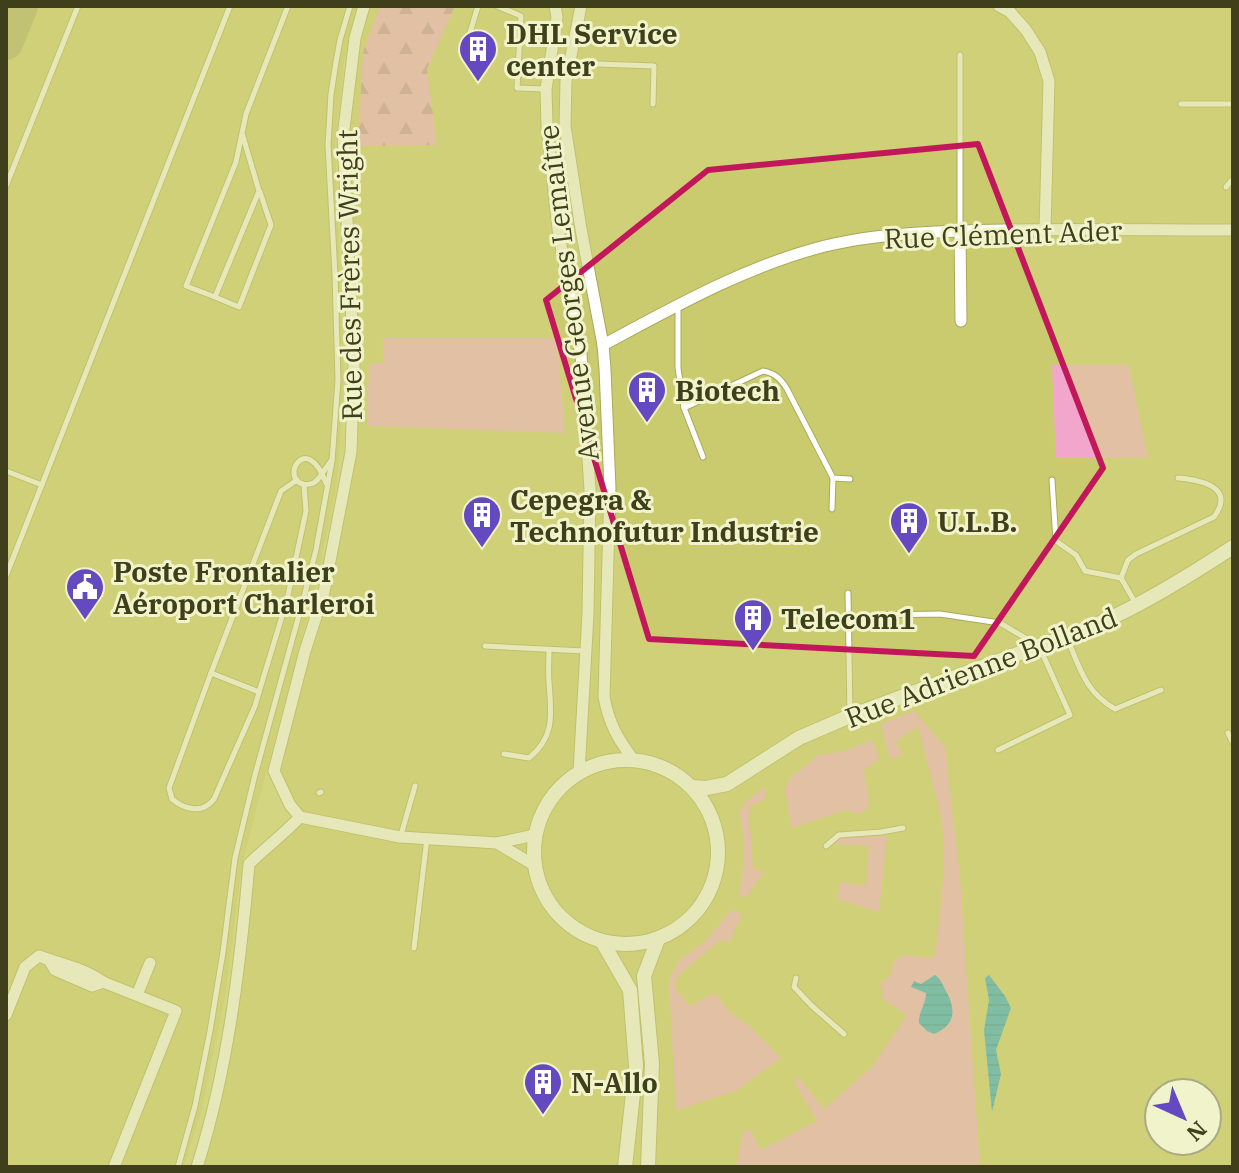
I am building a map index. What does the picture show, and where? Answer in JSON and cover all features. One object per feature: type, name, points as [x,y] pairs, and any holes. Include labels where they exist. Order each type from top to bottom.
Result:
[{"type":"street","name":"Rue des Frères Wright","points":[[300,817],[290,805],[274,771],[305,651],[324,592],[351,452],[354,366],[343,137],[355,38],[364,6]]},
{"type":"street","name":"Avenue Georges Lemaître","points":[[555,6],[557,17],[546,89],[547,126],[558,229],[581,354],[590,490],[588,614],[579,772]]},
{"type":"street","name":"Avenue Georges Lemaître","points":[[581,6],[568,63],[565,126],[603,345],[610,488],[604,697],[613,729],[633,759]]},
{"type":"street","points":[[999,6],[1010,12],[1026,30],[1040,52],[1049,81],[1045,229]]},
{"type":"street","points":[[960,230],[961,321]]},
{"type":"street","name":"Rue Clément Ader","points":[[603,345],[757,267],[827,246],[884,236],[960,230],[1233,230]]},
{"type":"street","name":"Rue Adrienne Bolland","points":[[693,787],[727,784],[799,738],[850,716],[1067,638],[1137,606],[1233,547]]},
{"type":"street","points":[[603,943],[658,939],[690,919],[711,891],[719,862],[717,834],[711,814],[693,787],[668,769],[646,761],[605,762],[579,772],[547,804],[535,835],[534,865],[546,899],[560,917],[603,943],[630,990],[636,1066],[625,1167]]},
{"type":"street","name":"Rue Adrienne Bolland","points":[[711,814],[727,784]]},
{"type":"street","points":[[197,1167],[219,1084],[235,999],[249,864],[264,849],[300,817],[400,837],[497,843],[535,835]]},
{"type":"street","points":[[497,843],[534,865]]},
{"type":"street","points":[[648,1167],[652,1064],[644,976],[658,939]]},
{"type":"street","points":[[6,1015],[25,967],[39,956],[93,981],[99,979],[176,1011],[114,1167]]},
{"type":"street","points":[[137,995],[150,963]]},
{"type":"lane","points":[[6,186],[78,6]]},
{"type":"lane","points":[[6,576],[230,6]]},
{"type":"lane","points":[[242,133],[271,225],[239,307],[186,286],[236,162],[242,133],[246,114],[288,6]]},
{"type":"lane","points":[[178,1167],[195,1106],[210,1031],[235,858],[316,550],[332,461],[338,380],[328,145],[331,94],[340,40],[350,6]]},
{"type":"lane","points":[[469,36],[478,6]]},
{"type":"lane","points":[[497,6],[521,16],[517,88],[546,89]]},
{"type":"lane","points":[[960,55],[960,230]]},
{"type":"lane","points":[[568,63],[654,66],[653,104]]},
{"type":"lane","points":[[1181,104],[1233,104]]},
{"type":"lane","points":[[1226,187],[1233,179]]},
{"type":"lane","points":[[215,297],[259,191]]},
{"type":"lane","points":[[678,305],[678,368],[684,408],[703,457]]},
{"type":"lane","points":[[684,408],[763,371],[771,372],[787,389],[833,478],[832,509]]},
{"type":"lane","points":[[327,486],[322,473],[315,462],[308,459],[296,464],[293,472],[304,485],[313,484],[322,473],[332,461]]},
{"type":"lane","points":[[6,471],[42,485]]},
{"type":"lane","points":[[833,478],[850,479]]},
{"type":"lane","points":[[1121,578],[1128,560],[1136,554],[1214,517],[1221,509],[1219,494],[1212,486],[1203,481],[1178,478]]},
{"type":"lane","points":[[297,480],[281,491],[169,788],[169,796],[185,807],[203,809],[214,799],[255,706],[287,600],[306,511],[304,485]]},
{"type":"lane","points":[[1052,480],[1056,541],[1076,555],[1085,571],[1121,578],[1137,606]]},
{"type":"lane","points":[[848,593],[850,716]]},
{"type":"lane","points":[[879,615],[940,614],[1000,623],[1039,646],[1070,715],[998,750]]},
{"type":"lane","points":[[1067,638],[1086,683],[1099,700],[1115,709],[1161,690]]},
{"type":"lane","points":[[485,646],[585,652]]},
{"type":"lane","points":[[504,754],[529,758],[541,749],[549,734],[552,709],[549,650]]},
{"type":"lane","points":[[211,673],[259,692]]},
{"type":"lane","points":[[1228,733],[1233,743]]},
{"type":"lane","points":[[400,837],[415,786]]},
{"type":"lane","points":[[826,846],[839,835],[903,828]]},
{"type":"lane","points":[[414,948],[427,838]]},
{"type":"lane","points":[[796,978],[794,987],[844,1034]]},
{"type":"highlighted area","points":[[978,144],[1103,468],[974,656],[649,639],[546,300],[708,170]]},
{"type":"shaded area","points":[[6,6],[358,6],[344,62],[335,145],[344,379],[337,485],[316,584],[242,864],[225,996],[202,1108],[184,1167],[6,1167]]},
{"type":"shaded area","points":[[364,6],[1233,6],[1233,1167],[197,1167],[219,1084],[249,864],[300,817],[274,771],[313,647],[351,452],[343,137]]},
{"type":"green space","points":[[380,6],[455,6],[427,69],[437,145],[358,146],[363,52]]},
{"type":"green space","points":[[383,338],[557,338],[565,433],[367,426],[369,364],[383,363]]},
{"type":"green space","points":[[1052,365],[1129,365],[1148,458],[1056,458]]},
{"type":"green space","points":[[914,711],[945,747],[960,877],[980,1167],[736,1167],[743,1132],[749,1129],[761,1150],[817,1121],[794,1081],[798,1077],[824,1109],[873,1066],[907,1015],[881,998],[880,983],[890,976],[893,963],[903,955],[931,958],[935,955],[944,857],[937,800],[919,726],[896,741],[902,755],[890,760],[881,724]]},
{"type":"green space","points":[[873,740],[879,759],[864,770],[870,806],[859,814],[845,810],[792,828],[785,790],[791,777],[819,755],[841,752]]},
{"type":"green space","points":[[766,786],[766,799],[749,807],[753,869],[764,871],[747,897],[739,896],[744,855],[739,813],[745,802]]},
{"type":"green space","points":[[887,836],[879,912],[837,899],[840,882],[866,886],[869,846],[833,844],[841,838]]},
{"type":"green space","points":[[731,910],[742,914],[730,942],[720,940],[677,977],[675,989],[690,1006],[715,993],[729,1012],[748,1025],[781,1058],[736,1091],[676,1110],[669,981],[680,959],[704,943]]},
{"type":"water","points":[[935,975],[946,991],[952,1016],[947,1026],[934,1034],[919,1023],[926,993],[911,987],[914,981],[921,984]]},
{"type":"water","points":[[989,975],[1011,1008],[996,1050],[1001,1074],[992,1112],[984,1030],[989,1000],[985,978]]},
{"type":"taxiway","points":[[6,43],[21,6]]},
{"type":"place","name":"DHL Service center","points":[[478,83]]},
{"type":"place","name":"Biotech","points":[[647,424]]},
{"type":"place","name":"Cepegra & Technofutur Industrie","points":[[482,549]]},
{"type":"place","name":"U.L.B.","points":[[909,555]]},
{"type":"place","name":"Poste Frontalier Aéroport Charleroi","points":[[85,621]]},
{"type":"place","name":"Telecom1","points":[[753,652]]},
{"type":"place","name":"N-Allo","points":[[543,1116]]}]
